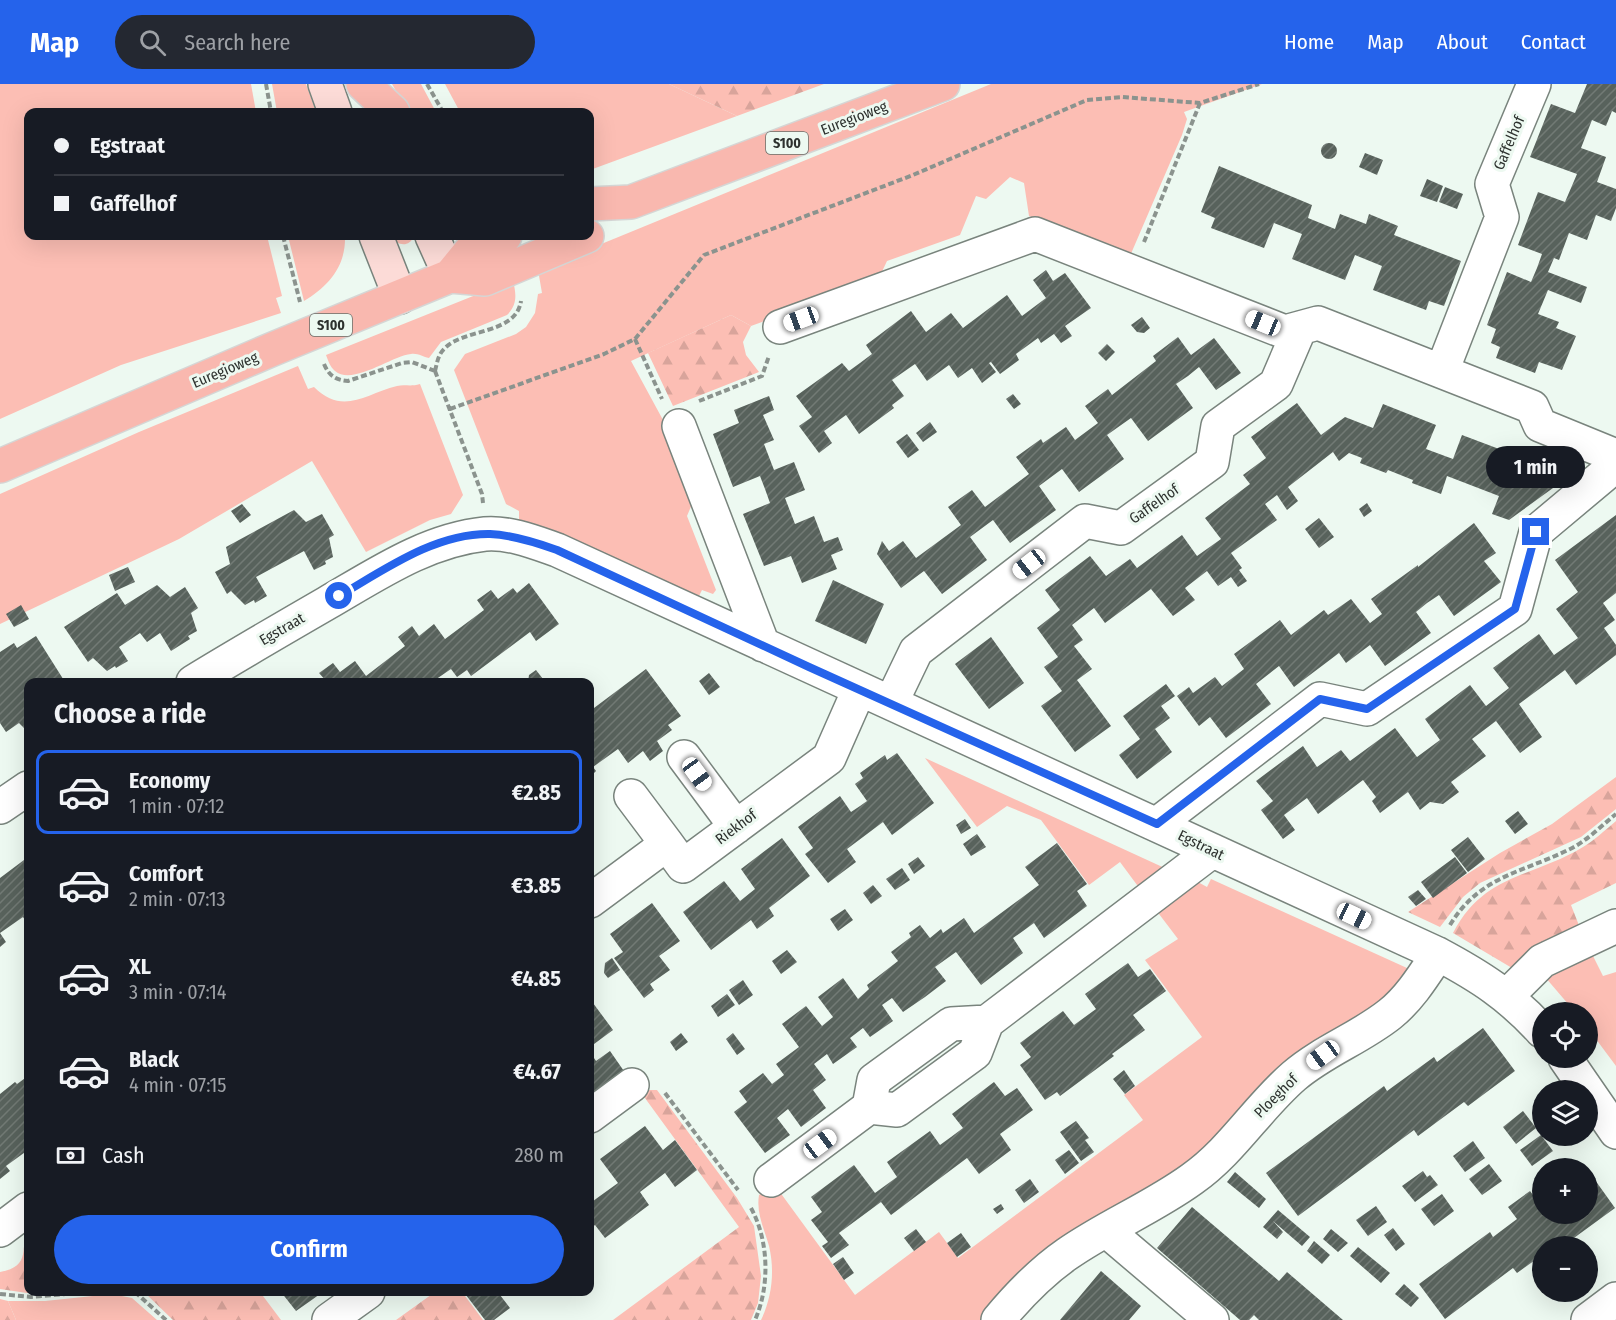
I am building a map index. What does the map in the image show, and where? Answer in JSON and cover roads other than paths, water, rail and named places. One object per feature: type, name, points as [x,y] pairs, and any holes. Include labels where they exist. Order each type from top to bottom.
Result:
[{"type":"main road","points":[[363,84],[389,108]]},
{"type":"main road","name":"Euregioweg","points":[[594,204],[631,202],[943,84]]},
{"type":"main road","points":[[594,193],[631,202]]},
{"type":"main road","name":"Euregioweg","points":[[594,232],[631,202]]},
{"type":"main road","name":"Euregioweg","points":[[450,276],[473,248],[494,240]]},
{"type":"main road","name":"Euregioweg","points":[[0,466],[450,276],[486,279],[576,240]]},
{"type":"street","points":[[325,84],[334,108]]},
{"type":"street","points":[[358,84],[371,108]]},
{"type":"street","name":"Gaffelhof","points":[[1442,371],[1502,217],[1492,184],[1534,84]]},
{"type":"street","points":[[780,327],[1035,234],[1285,332],[1318,323],[1532,407],[1540,425],[1616,456]]},
{"type":"street","points":[[378,240],[400,297]]},
{"type":"street","points":[[434,240],[450,276]]},
{"type":"street","name":"Gaffelhof","points":[[891,703],[916,651],[1085,521],[1121,528],[1212,462],[1218,426],[1276,384],[1300,328]]},
{"type":"street","points":[[674,420],[763,645]]},
{"type":"street","points":[[1157,824],[1320,699],[1367,709],[1515,609],[1536,532],[1616,465]]},
{"type":"street","name":"Egstraat","points":[[200,678],[416,554],[454,539],[488,534],[523,539],[557,550],[1438,954],[1473,973],[1507,996],[1532,1021]]},
{"type":"street","name":"Riekhof","points":[[667,844],[683,867],[829,758],[859,690]]},
{"type":"street","points":[[684,756],[736,827]]},
{"type":"street","points":[[0,807],[24,791]]},
{"type":"street","points":[[594,898],[667,844],[631,796]]},
{"type":"street","points":[[759,1190],[869,1107],[897,1110],[975,1053],[987,1022],[1212,850]]},
{"type":"street","points":[[1507,996],[1542,961],[1616,926]]},
{"type":"street","name":"Ploeghof","points":[[998,1320],[1028,1287],[1065,1255],[1153,1205],[1212,1163],[1294,1076],[1323,1055],[1373,1026],[1402,1003],[1438,954]]},
{"type":"street","points":[[1572,1068],[1616,1132]]},
{"type":"street","points":[[594,1113],[632,1085]]},
{"type":"street","points":[[0,1230],[24,1212]]},
{"type":"street","points":[[1107,1231],[1212,1320]]},
{"type":"street","points":[[328,1320],[362,1296]]},
{"type":"street","points":[[1588,1320],[1616,1299]]}]
